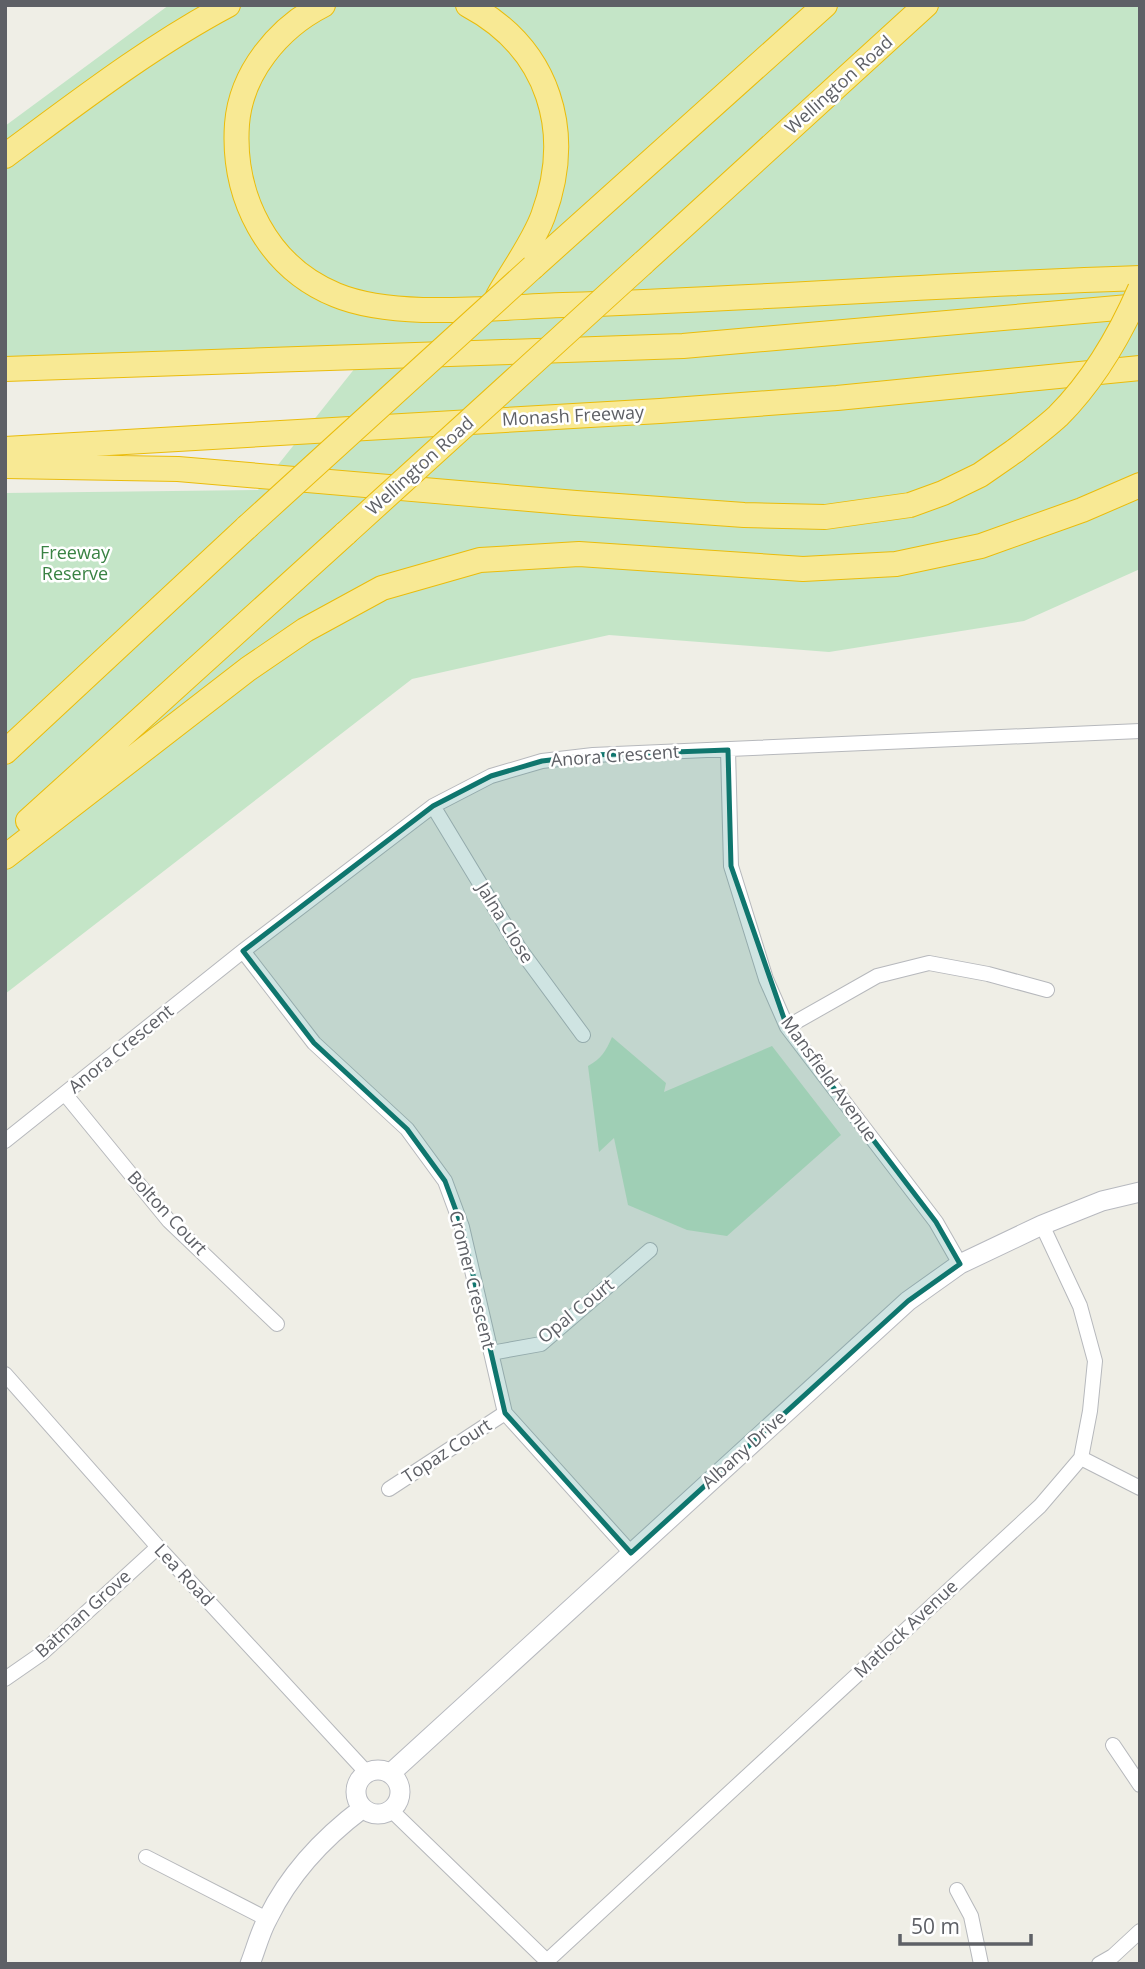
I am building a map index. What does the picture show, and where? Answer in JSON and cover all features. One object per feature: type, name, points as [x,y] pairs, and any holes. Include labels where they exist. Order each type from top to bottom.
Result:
[{"type":"highway","points":[[5,156],[194,23],[228,5]]},
{"type":"highway","points":[[323,5],[289,27],[261,59],[245,88],[240,105],[236,148],[245,196],[270,247],[301,276],[334,295],[355,303],[414,310],[1140,278]]},
{"type":"highway","points":[[468,5],[504,29],[532,61],[549,97],[556,134],[555,177],[524,267]]},
{"type":"highway","points":[[5,752],[495,302],[524,267],[824,5]]},
{"type":"highway","name":"Wellington Road","points":[[5,841],[926,5]]},
{"type":"highway","points":[[5,466],[178,469],[744,515],[825,517],[910,505],[943,494],[980,475],[1058,416],[1086,384],[1113,344],[1140,289]]},
{"type":"highway","points":[[5,369],[683,346],[1140,306]]},
{"type":"highway","name":"Monash Freeway","points":[[5,449],[715,407],[837,398],[1140,368]]},
{"type":"highway","points":[[5,857],[248,669],[305,630],[382,588],[480,560],[579,554],[803,569],[896,564],[981,546],[1082,510],[1140,485]]},
{"type":"street","name":"Anora Crescent","points":[[5,1141],[243,951],[433,806],[491,776],[542,761],[593,755],[1140,731]]},
{"type":"street","name":"Mansfield Avenue","points":[[728,750],[731,866],[766,979],[787,1027],[936,1222],[960,1265]]},
{"type":"street","name":"Jalna Close","points":[[433,806],[519,948],[583,1035]]},
{"type":"street","name":"Cromer Crescent","points":[[243,951],[314,1043],[407,1129],[445,1181],[462,1227],[505,1413],[631,1553]]},
{"type":"street","points":[[787,1027],[877,976],[929,963],[988,974],[1047,990]]},
{"type":"street","name":"Bolton Court","points":[[65,1094],[169,1222],[278,1324]]},
{"type":"street","name":"Albany Drive","points":[[391,1773],[908,1301],[960,1265],[1042,1225],[1102,1201],[1140,1192]]},
{"type":"street","name":"Matlock Avenue","points":[[548,1962],[1040,1506],[1081,1458],[1090,1411],[1095,1361],[1080,1306],[1042,1225]]},
{"type":"street","name":"Opal Court","points":[[491,1353],[541,1344],[650,1250]]},
{"type":"street","name":"Lea Road","points":[[5,1374],[158,1547],[367,1773]]},
{"type":"street","name":"Topaz Court","points":[[388,1489],[505,1413]]},
{"type":"street","points":[[1081,1458],[1140,1488]]},
{"type":"street","name":"Batman Grove","points":[[5,1679],[41,1654],[158,1547]]},
{"type":"street","points":[[1113,1745],[1140,1785]]},
{"type":"street","points":[[382,1770],[391,1773],[396,1779],[401,1793],[399,1801],[391,1810],[377,1815],[363,1808],[356,1795],[357,1787],[367,1773],[382,1770]]},
{"type":"street","points":[[250,1964],[267,1919],[295,1874],[330,1833],[363,1808]]},
{"type":"street","points":[[391,1810],[548,1962]]},
{"type":"street","points":[[146,1857],[267,1919]]},
{"type":"street","points":[[957,1890],[971,1916],[981,1964]]},
{"type":"street","points":[[1099,1964],[1113,1956],[1140,1931]]},
{"type":"highlighted area","points":[[728,750],[731,866],[787,1027],[936,1222],[960,1264],[908,1301],[631,1553],[505,1413],[462,1227],[445,1181],[407,1129],[314,1043],[243,951],[433,806],[491,776],[542,761],[593,755]]},
{"type":"green space","name":"Freeway Reserve","points":[[169,5],[1140,5],[1140,569],[1024,621],[829,652],[609,635],[412,679],[5,994],[5,493],[258,490],[363,358],[5,369],[5,126]]},
{"type":"green space","points":[[612,1037],[666,1083],[664,1092],[772,1046],[841,1135],[727,1236],[687,1230],[628,1205],[614,1138],[599,1152],[588,1066],[603,1054]]}]
